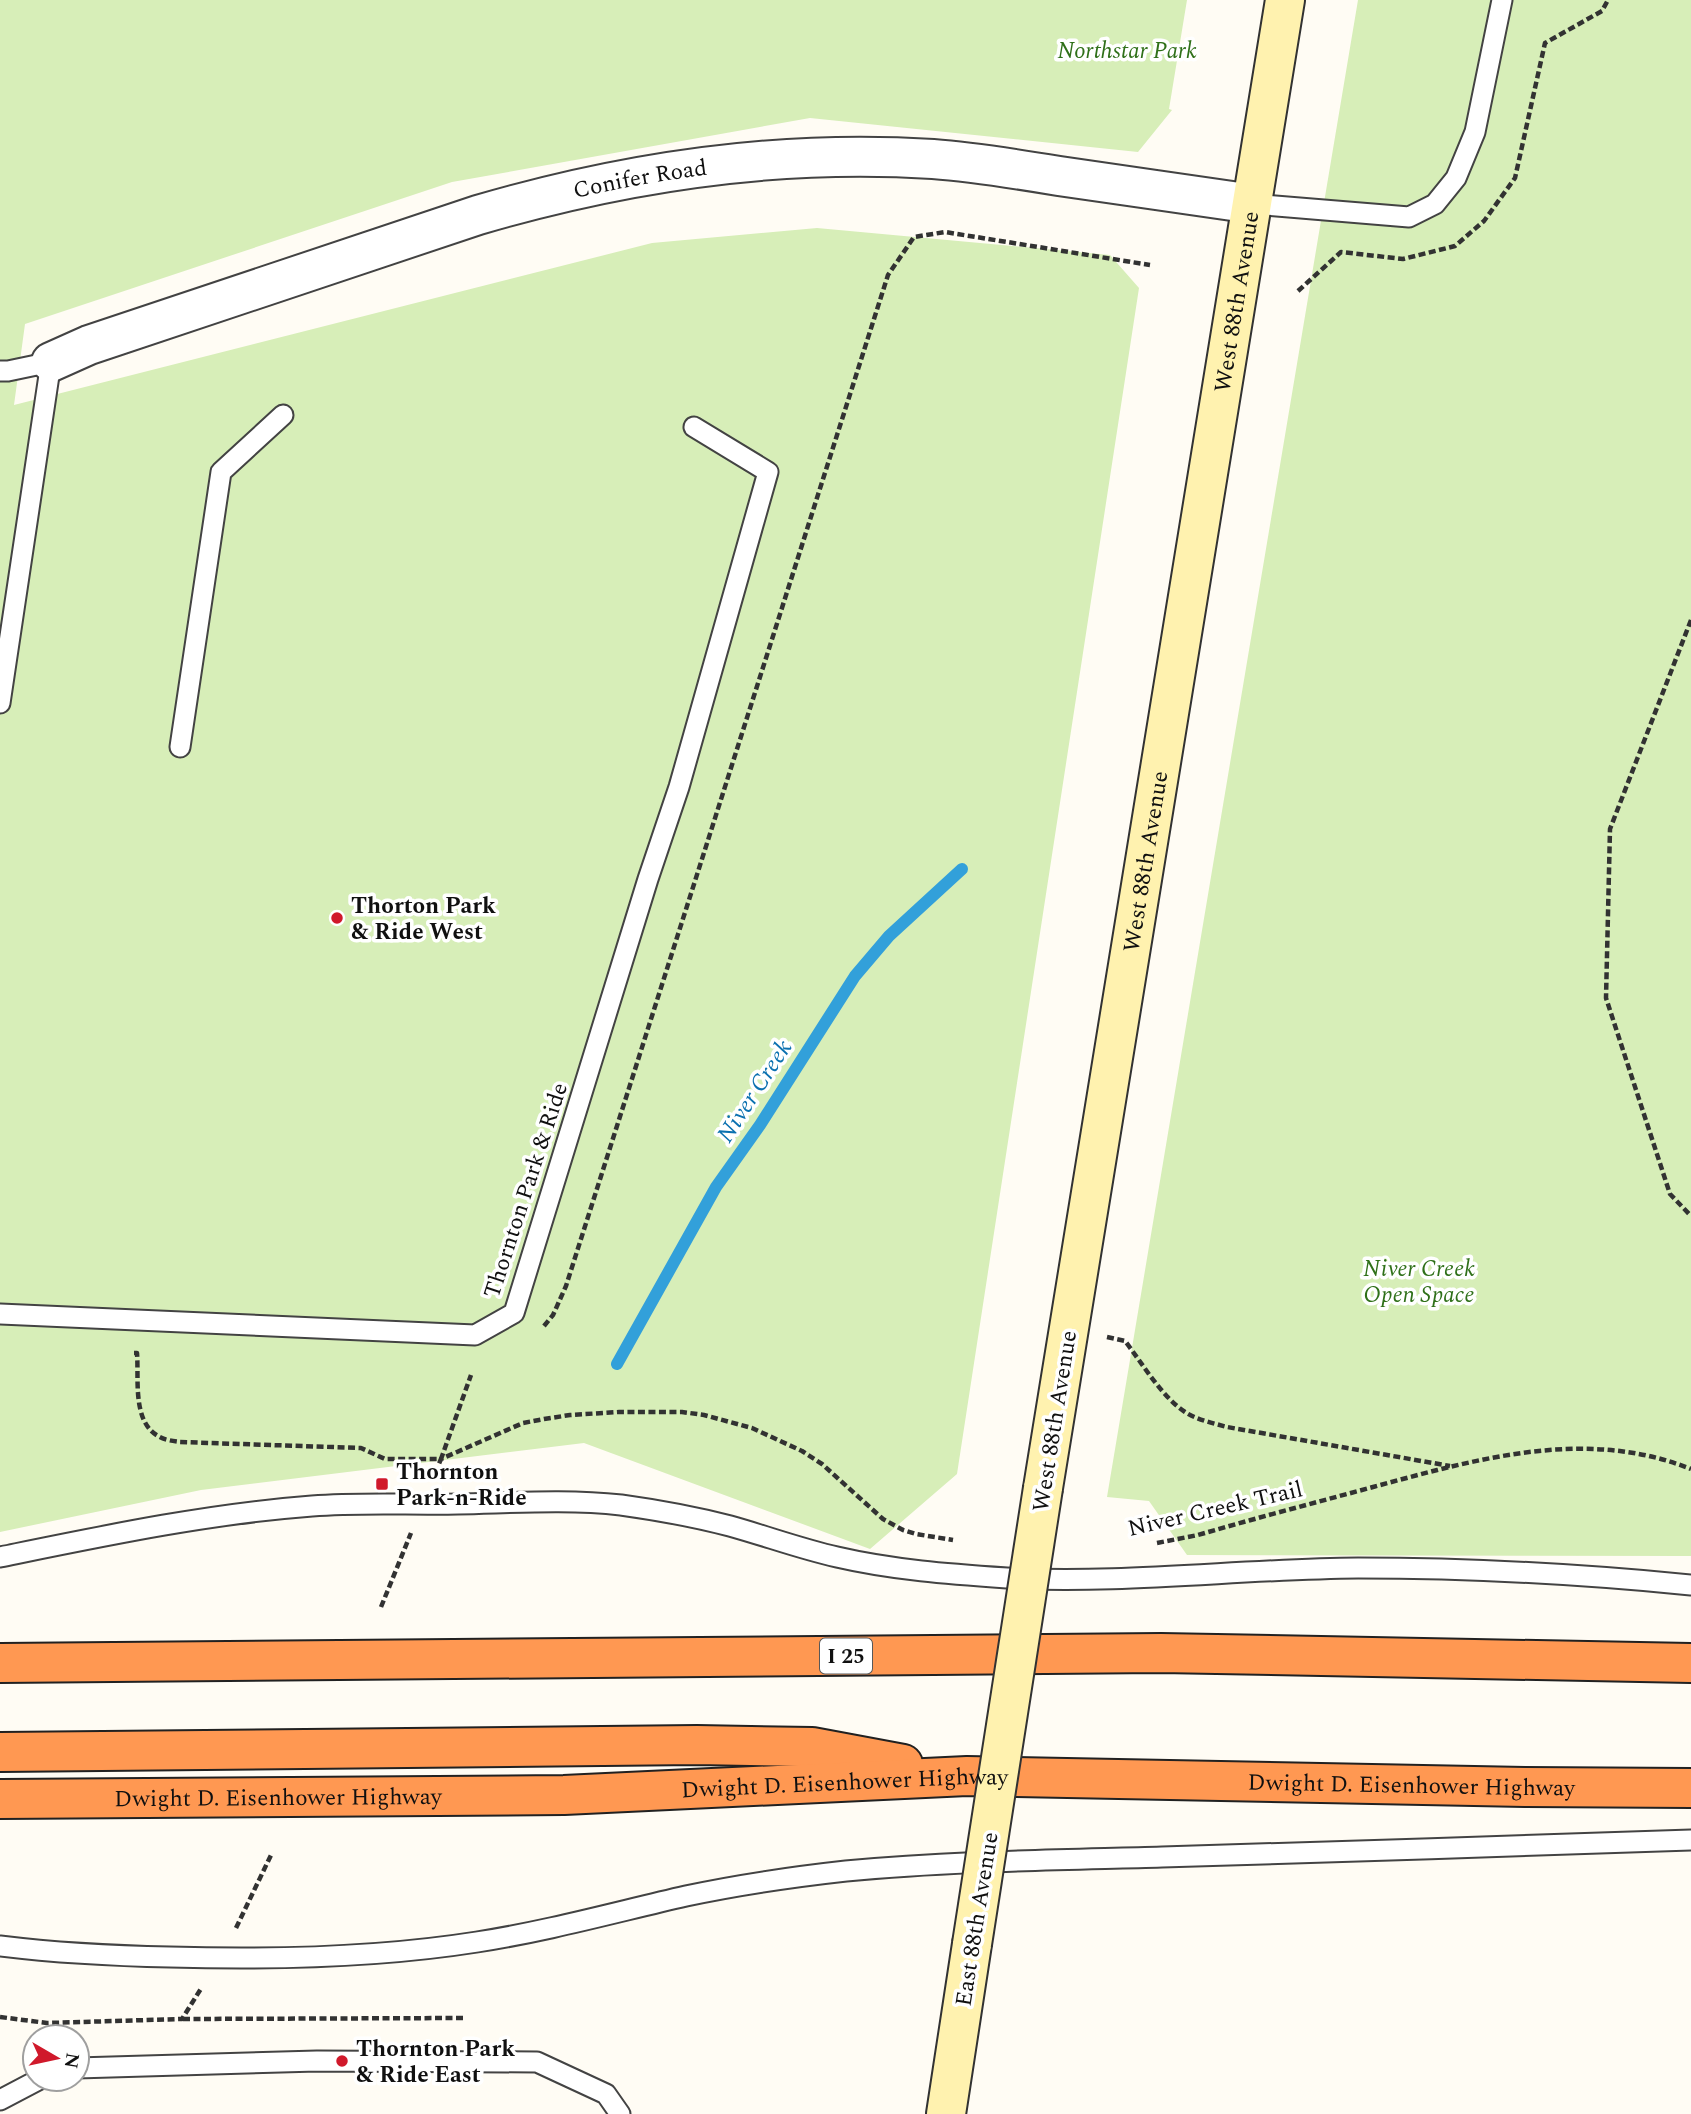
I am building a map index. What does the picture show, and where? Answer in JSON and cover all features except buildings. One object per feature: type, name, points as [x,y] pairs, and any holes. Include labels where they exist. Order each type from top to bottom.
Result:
[{"type":"highway","name":"I 25","points":[[0,1663],[1161,1653],[1691,1663]]},
{"type":"highway","points":[[0,1752],[683,1745],[812,1747],[967,1776]]},
{"type":"highway","name":"Dwight D. Eisenhower Highway","points":[[0,1799],[564,1795],[967,1776],[1511,1787],[1691,1787]]},
{"type":"main road","name":"West 88th Avenue","points":[[1006,1723],[1285,0]]},
{"type":"main road","name":"East 88th Avenue","points":[[946,2114],[1006,1723]]},
{"type":"street","name":"Conifer Road","points":[[51,362],[89,345],[534,198],[698,168],[799,158],[934,159],[1253,204]]},
{"type":"lane","points":[[1253,204],[1409,217],[1435,204],[1456,178],[1475,132],[1502,0]]},
{"type":"lane","points":[[0,370],[8,371],[51,362],[0,703]]},
{"type":"lane","points":[[180,747],[221,472],[283,415]]},
{"type":"lane","name":"Thornton Park & Ride","points":[[0,1314],[475,1335],[514,1313],[679,787],[768,471],[694,427]]},
{"type":"lane","points":[[0,1557],[138,1529],[266,1510],[318,1506],[556,1503],[618,1505],[726,1525],[804,1549],[878,1566],[1012,1578],[1181,1576],[1357,1568],[1569,1575],[1691,1585]]},
{"type":"lane","points":[[0,1946],[105,1956],[221,1959],[378,1954],[476,1942],[602,1917],[685,1896],[844,1871],[1072,1859],[1691,1840]]},
{"type":"lane","points":[[91,2067],[368,2061],[537,2062],[606,2094],[620,2114]]},
{"type":"lane","points":[[0,2100],[21,2089]]},
{"type":"path","points":[[1691,620],[1610,829],[1606,998],[1670,1194],[1691,1216]]},
{"type":"path","points":[[1069,1330],[1125,1340],[1173,1402],[1187,1413],[1203,1420],[1227,1427],[1451,1466]]},
{"type":"path","points":[[124,1352],[137,1353],[139,1401],[143,1417],[150,1430],[160,1438],[180,1442],[361,1448],[385,1459],[441,1459],[471,1375]]},
{"type":"path","points":[[523,1423],[570,1415],[619,1412],[682,1412],[726,1419],[779,1439],[812,1457],[883,1519],[903,1530],[962,1541]]},
{"type":"path","name":"Niver Creek Trail","points":[[1146,1545],[1198,1535],[1498,1455],[1550,1449],[1619,1450],[1667,1460],[1691,1469]]},
{"type":"path","points":[[0,2017],[40,2023]]},
{"type":"path","points":[[182,2019],[464,2018]]},
{"type":"green space","name":"Northstar Park","points":[[0,0],[1187,0],[1169,109],[1172,110],[1138,152],[810,118],[452,182],[25,324],[14,405],[652,243],[817,228],[1110,255],[1139,288],[957,1474],[870,1549],[584,1443],[201,1490],[0,1532]]},
{"type":"green space","name":"Niver Creek Open Space","points":[[1358,0],[1691,0],[1691,1556],[1187,1555],[1149,1501],[1107,1497]]},
{"type":"waterway","name":"Niver Creek","points":[[617,1364],[716,1187],[760,1125],[855,976],[889,936],[962,869]]},
{"type":"place","name":"Thorton Park & Ride West","points":[[337,918]]},
{"type":"place","name":"Thornton Park-n-Ride","points":[[382,1484]]},
{"type":"place","name":"Thornton Park & Ride East","points":[[342,2061]]}]
